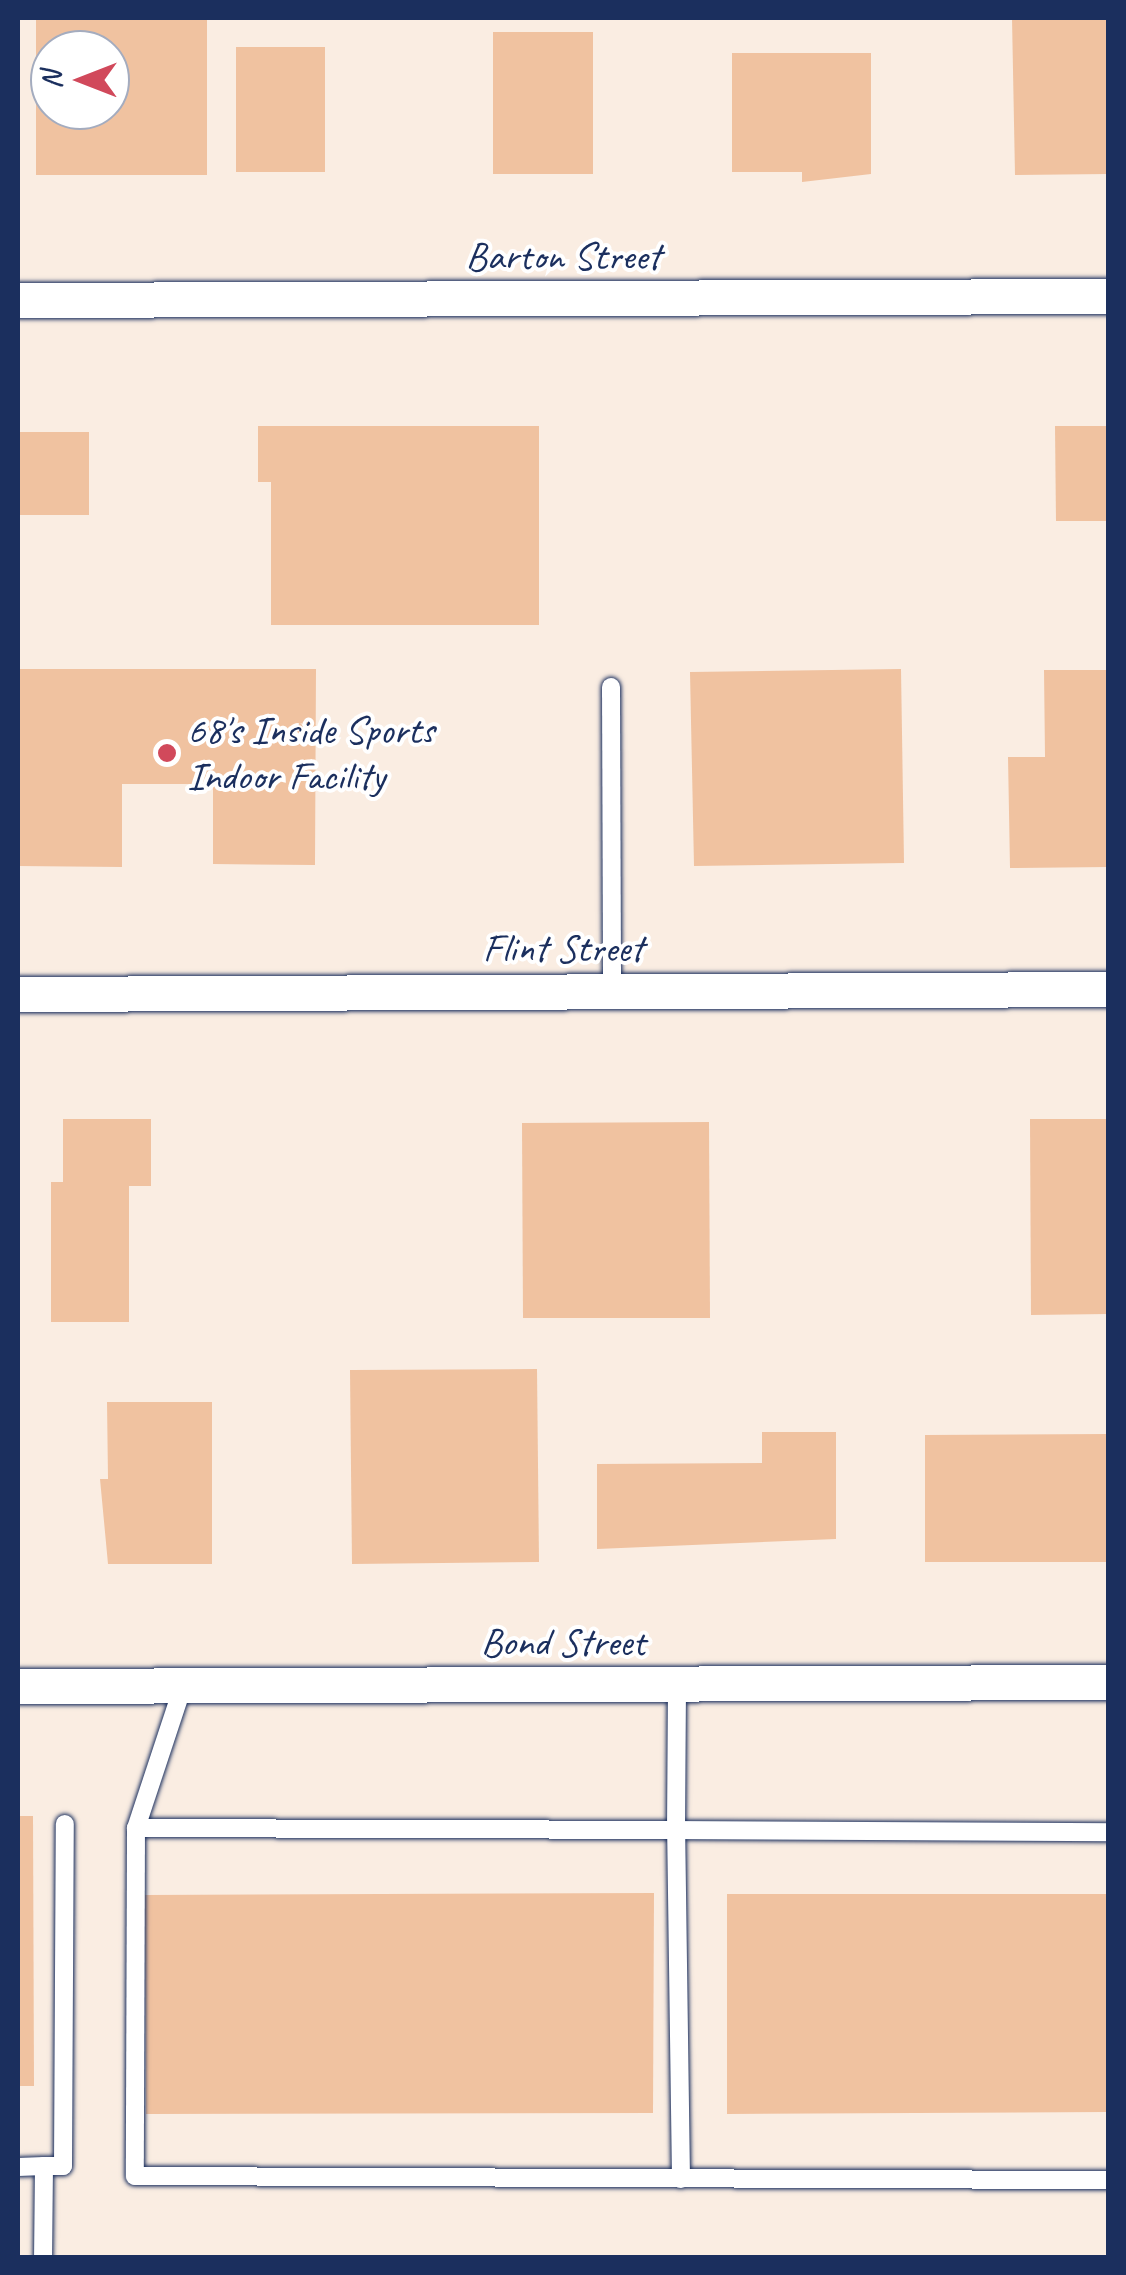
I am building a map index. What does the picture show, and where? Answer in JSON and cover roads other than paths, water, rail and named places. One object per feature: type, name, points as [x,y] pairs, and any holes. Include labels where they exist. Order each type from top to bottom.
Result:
[{"type":"street","name":"Barton Street","points":[[18,300],[1108,296]]},
{"type":"street","name":"Flint Street","points":[[18,994],[1108,989]]},
{"type":"street","name":"Bond Street","points":[[18,1686],[1108,1682]]},
{"type":"lane","points":[[611,686],[612,990]]},
{"type":"lane","points":[[677,1684],[681,2178]]},
{"type":"lane","points":[[182,1686],[136,1828],[135,2176],[1108,2180]]},
{"type":"lane","points":[[18,2166],[63,2166],[65,1824]]},
{"type":"lane","points":[[136,1828],[1108,1832]]},
{"type":"lane","points":[[42,2258],[44,2166]]},
{"type":"place","name":"68's Inside Sports Indoor Facility","points":[[167,753]]}]
